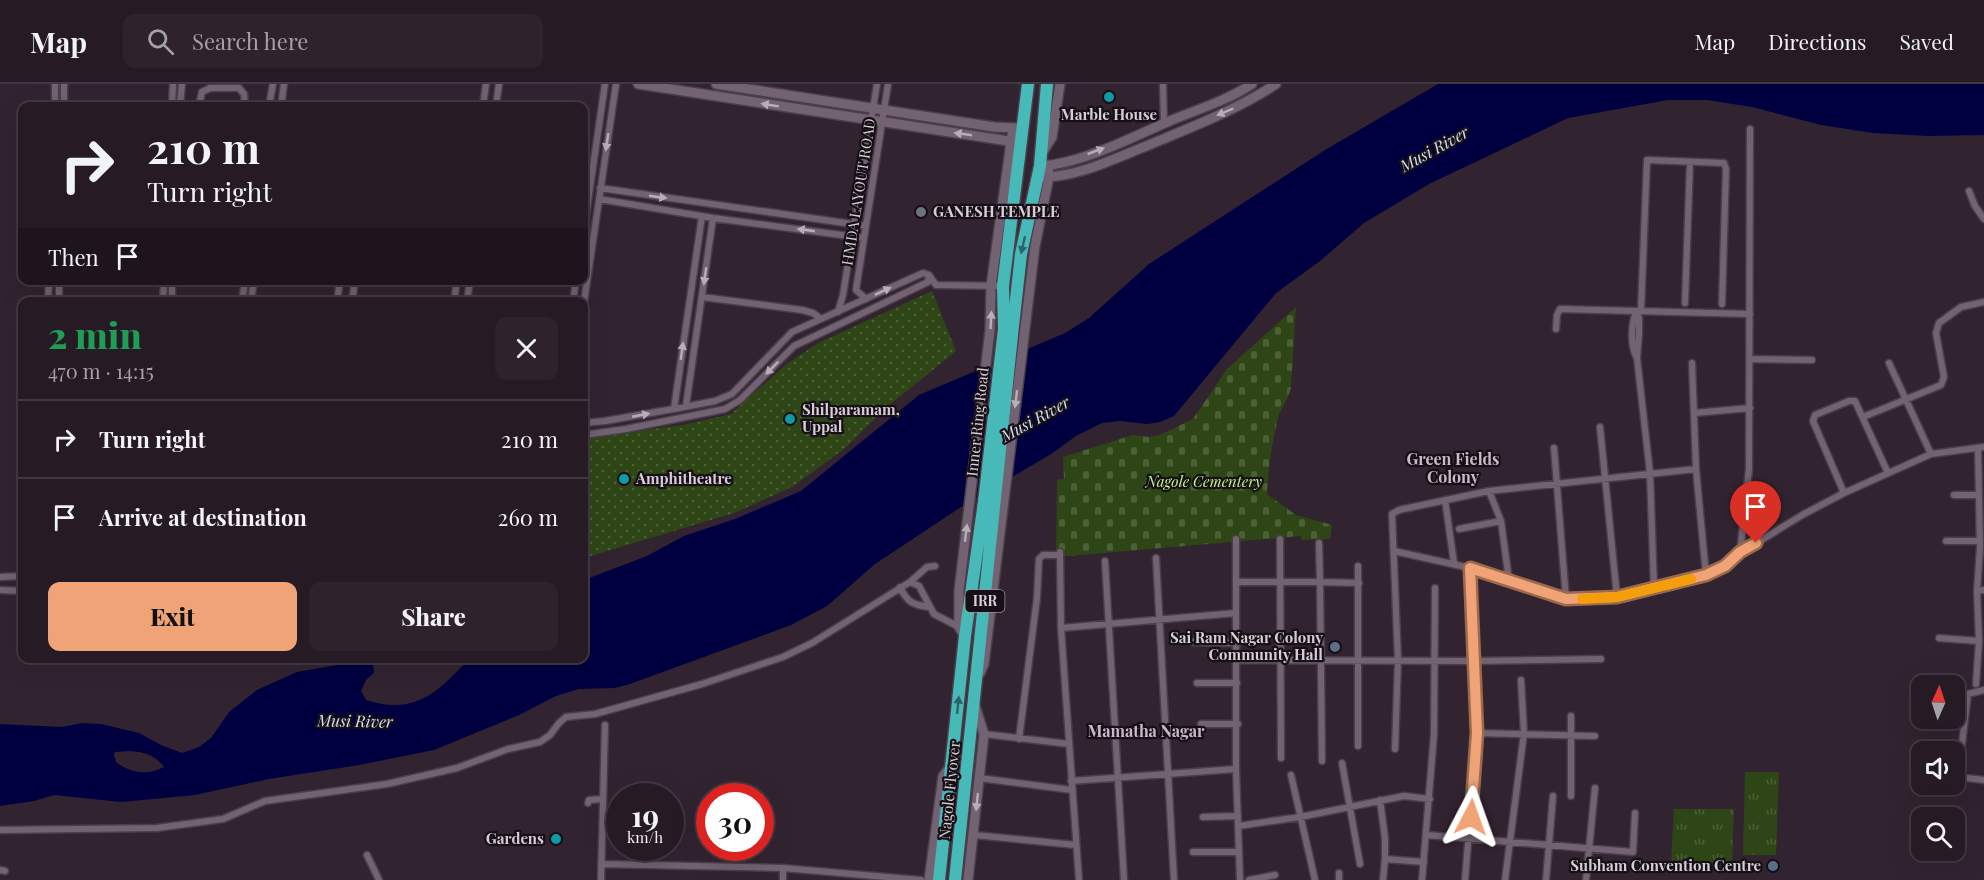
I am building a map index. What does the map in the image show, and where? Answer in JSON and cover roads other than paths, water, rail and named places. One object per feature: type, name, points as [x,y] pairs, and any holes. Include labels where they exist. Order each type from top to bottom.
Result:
[{"type":"highway","name":"Inner Ring Road","points":[[974,704],[998,374],[1004,329],[997,286],[1018,128],[1028,84]]},
{"type":"highway","name":"Inner Ring Road","points":[[952,764],[962,631],[990,500],[1021,254],[1044,171],[1042,153],[1047,84]]},
{"type":"highway","name":"Nagole Flyover","points":[[955,880],[974,704]]},
{"type":"highway","name":"Nagole Flyover","points":[[939,880],[952,764]]},
{"type":"street","points":[[55,84],[55,102]]},
{"type":"street","points":[[64,84],[64,102]]},
{"type":"street","points":[[172,84],[172,102]]},
{"type":"street","points":[[180,102],[182,84]]},
{"type":"street","points":[[270,102],[273,84]]},
{"type":"street","points":[[282,102],[284,84]]},
{"type":"street","points":[[484,102],[486,84]]},
{"type":"street","points":[[497,102],[499,84]]},
{"type":"street","points":[[588,201],[605,84]]},
{"type":"street","points":[[588,275],[616,84]]},
{"type":"street","points":[[638,84],[1016,143]]},
{"type":"street","points":[[716,84],[994,128],[1018,128]]},
{"type":"street","points":[[838,312],[855,225],[877,84]]},
{"type":"street","name":"HMDA LAYOUT ROAD","points":[[866,299],[856,290],[888,84]]},
{"type":"street","points":[[1042,153],[1052,137],[1060,84]]},
{"type":"street","points":[[1163,84],[1164,124]]},
{"type":"street","points":[[1044,171],[1164,124],[1233,95],[1252,84]]},
{"type":"street","points":[[1044,171],[1076,172],[1166,138],[1244,104],[1276,84]]},
{"type":"street","points":[[201,102],[202,92],[210,88],[239,88],[244,94],[245,102]]},
{"type":"street","points":[[1740,552],[1749,469],[1750,129]]},
{"type":"street","points":[[1654,588],[1650,473],[1637,358],[1647,160],[1724,163],[1726,170],[1722,304]]},
{"type":"street","points":[[1686,303],[1690,162]]},
{"type":"street","points":[[976,682],[984,664],[1044,171]]},
{"type":"street","points":[[600,188],[866,226]]},
{"type":"street","points":[[1968,191],[1984,219]]},
{"type":"street","points":[[599,199],[713,218],[864,238]]},
{"type":"street","points":[[722,218],[723,207]]},
{"type":"street","points":[[674,409],[702,216]]},
{"type":"street","points":[[686,406],[713,218]]},
{"type":"street","points":[[588,423],[674,409],[732,394],[792,332],[922,273],[929,275],[936,285],[997,286],[959,591],[962,631]]},
{"type":"street","points":[[588,434],[725,410],[740,400],[794,346],[928,282],[929,275]]},
{"type":"street","points":[[702,297],[802,310],[813,313],[821,319]]},
{"type":"street","points":[[1863,417],[1941,385],[1943,381],[1936,333],[1939,323],[1961,307],[1984,302]]},
{"type":"street","points":[[1556,329],[1560,309],[1750,314]]},
{"type":"street","points":[[781,343],[794,346]]},
{"type":"street","points":[[1750,359],[1812,360]]},
{"type":"street","points":[[1692,363],[1696,469],[1706,575]]},
{"type":"street","points":[[1889,363],[1931,454]]},
{"type":"street","points":[[679,372],[691,375]]},
{"type":"street","points":[[1844,493],[1813,419],[1815,415],[1853,400],[1858,403],[1888,473]]},
{"type":"street","points":[[1694,413],[1750,408]]},
{"type":"street","points":[[1600,427],[1617,597]]},
{"type":"street","points":[[1554,448],[1566,599]]},
{"type":"street","points":[[1394,551],[1454,563],[1566,599],[1617,597],[1706,575],[1725,566],[1740,552],[1804,514],[1844,493],[1931,454],[1981,448],[1979,495],[1981,670],[1976,684]]},
{"type":"street","points":[[1395,748],[1398,660],[1392,514],[1399,510],[1489,491],[1696,469]]},
{"type":"street","points":[[1489,491],[1501,521],[1509,580]]},
{"type":"street","points":[[1954,495],[1979,495]]},
{"type":"street","points":[[1444,500],[1454,563]]},
{"type":"street","points":[[1458,529],[1501,521]]},
{"type":"street","points":[[1236,539],[1238,643],[1236,769],[1240,880]]},
{"type":"street","points":[[1280,539],[1281,758]]},
{"type":"street","points":[[1946,541],[1980,541]]},
{"type":"street","points":[[1319,543],[1322,760]]},
{"type":"street","points":[[1019,739],[1039,560],[1043,555],[1060,554],[1061,628],[1079,880]]},
{"type":"street","points":[[1156,558],[1174,880]]},
{"type":"street","points":[[1105,561],[1124,880]]},
{"type":"street","points":[[0,830],[157,828],[190,824],[223,819],[265,801],[387,784],[458,768],[508,749],[540,742],[550,735],[566,717],[595,714],[702,684],[783,657],[812,643],[910,582],[927,567],[935,566]]},
{"type":"street","points":[[1358,746],[1359,566]]},
{"type":"street","points":[[1465,880],[1477,733],[1470,568]]},
{"type":"street","points":[[0,577],[18,576]]},
{"type":"street","points":[[910,582],[919,586],[934,615],[962,631]]},
{"type":"street","points":[[1236,582],[1359,583]]},
{"type":"street","points":[[900,587],[905,599],[914,605],[929,607]]},
{"type":"street","points":[[1422,880],[1434,734],[1435,588]]},
{"type":"street","points":[[0,590],[18,591]]},
{"type":"street","points":[[1061,628],[1236,613]]},
{"type":"street","points":[[1939,638],[1979,641]]},
{"type":"street","points":[[1193,642],[1238,643]]},
{"type":"street","points":[[1237,660],[1601,659]]},
{"type":"street","points":[[1505,880],[1524,733],[1521,680]]},
{"type":"street","points":[[1197,683],[1237,683]]},
{"type":"street","points":[[1984,690],[1968,693],[1958,777],[1984,780]]},
{"type":"street","points":[[968,880],[984,734],[974,704]]},
{"type":"street","points":[[1571,716],[1571,796]]},
{"type":"street","points":[[1201,724],[1238,724]]},
{"type":"street","points":[[598,879],[601,864],[605,725]]},
{"type":"street","points":[[1477,733],[1595,736]]},
{"type":"street","points":[[984,734],[1069,744]]},
{"type":"street","points":[[1341,763],[1360,864]]},
{"type":"street","points":[[929,880],[943,776],[952,764]]},
{"type":"street","points":[[1071,781],[1236,769]]},
{"type":"street","points":[[1291,775],[1315,880]]},
{"type":"street","points":[[979,778],[1072,790]]},
{"type":"street","points":[[1587,880],[1595,788]]},
{"type":"street","points":[[1238,826],[1300,818],[1404,796],[1430,799]]},
{"type":"street","points":[[1545,880],[1553,796]]},
{"type":"street","points":[[588,803],[589,800],[602,799]]},
{"type":"street","points":[[1380,800],[1385,838],[1383,880]]},
{"type":"street","points":[[1426,835],[1633,852],[1635,813]]},
{"type":"street","points":[[1203,817],[1238,816]]},
{"type":"street","points":[[974,835],[1076,845]]},
{"type":"street","points":[[1193,852],[1239,852]]},
{"type":"street","points":[[367,855],[379,880]]},
{"type":"street","points":[[1385,859],[1424,862]]},
{"type":"street","points":[[601,864],[783,868],[921,880]]},
{"type":"street","points":[[783,868],[783,880]]},
{"type":"street","points":[[1249,880],[1275,875]]},
{"type":"water","name":"Musi River","points":[[1438,84],[1984,84],[1984,135],[1928,136],[1873,133],[1821,125],[1752,107],[1707,100],[1668,100],[1568,118],[1429,184],[1364,223],[1320,261],[1276,293],[1174,416],[1147,424],[1120,421],[1102,423],[1076,436],[1051,454],[958,509],[875,564],[827,606],[791,625],[630,684],[615,688],[579,689],[556,696],[519,715],[434,750],[269,779],[195,795],[121,802],[54,795],[34,801],[0,806],[0,724],[62,727],[82,723],[101,724],[139,733],[182,753],[199,747],[211,738],[229,712],[257,690],[297,672],[349,663],[373,664],[374,673],[366,680],[361,691],[366,700],[398,705],[412,703],[436,691],[465,663],[588,663],[588,578],[647,556],[684,536],[735,519],[801,491],[919,395],[1065,333],[1089,318],[1149,264],[1325,150]],"holes":[[[130,751],[145,753],[164,767],[151,772],[133,771],[116,762],[114,755],[115,752]]]},
{"type":"place","name":"Marble House","points":[[1109,97]]},
{"type":"place","name":"GANESH TEMPLE","points":[[921,212]]},
{"type":"place","name":"Shilparamam, Uppal","points":[[790,419]]},
{"type":"place","name":"Amphitheatre","points":[[624,479]]},
{"type":"place","name":"Sai Ram Nagar Colony Community Hall","points":[[1335,647]]},
{"type":"place","name":"Gardens","points":[[556,839]]},
{"type":"place","name":"Subham Convention Centre","points":[[1773,866]]},
{"type":"district","name":"Green Fields Colony","points":[[1453,468]]},
{"type":"district","name":"Mamatha Nagar","points":[[1146,731]]},
{"type":"park label","name":"Nagole Cementery","points":[[1204,482]]}]
